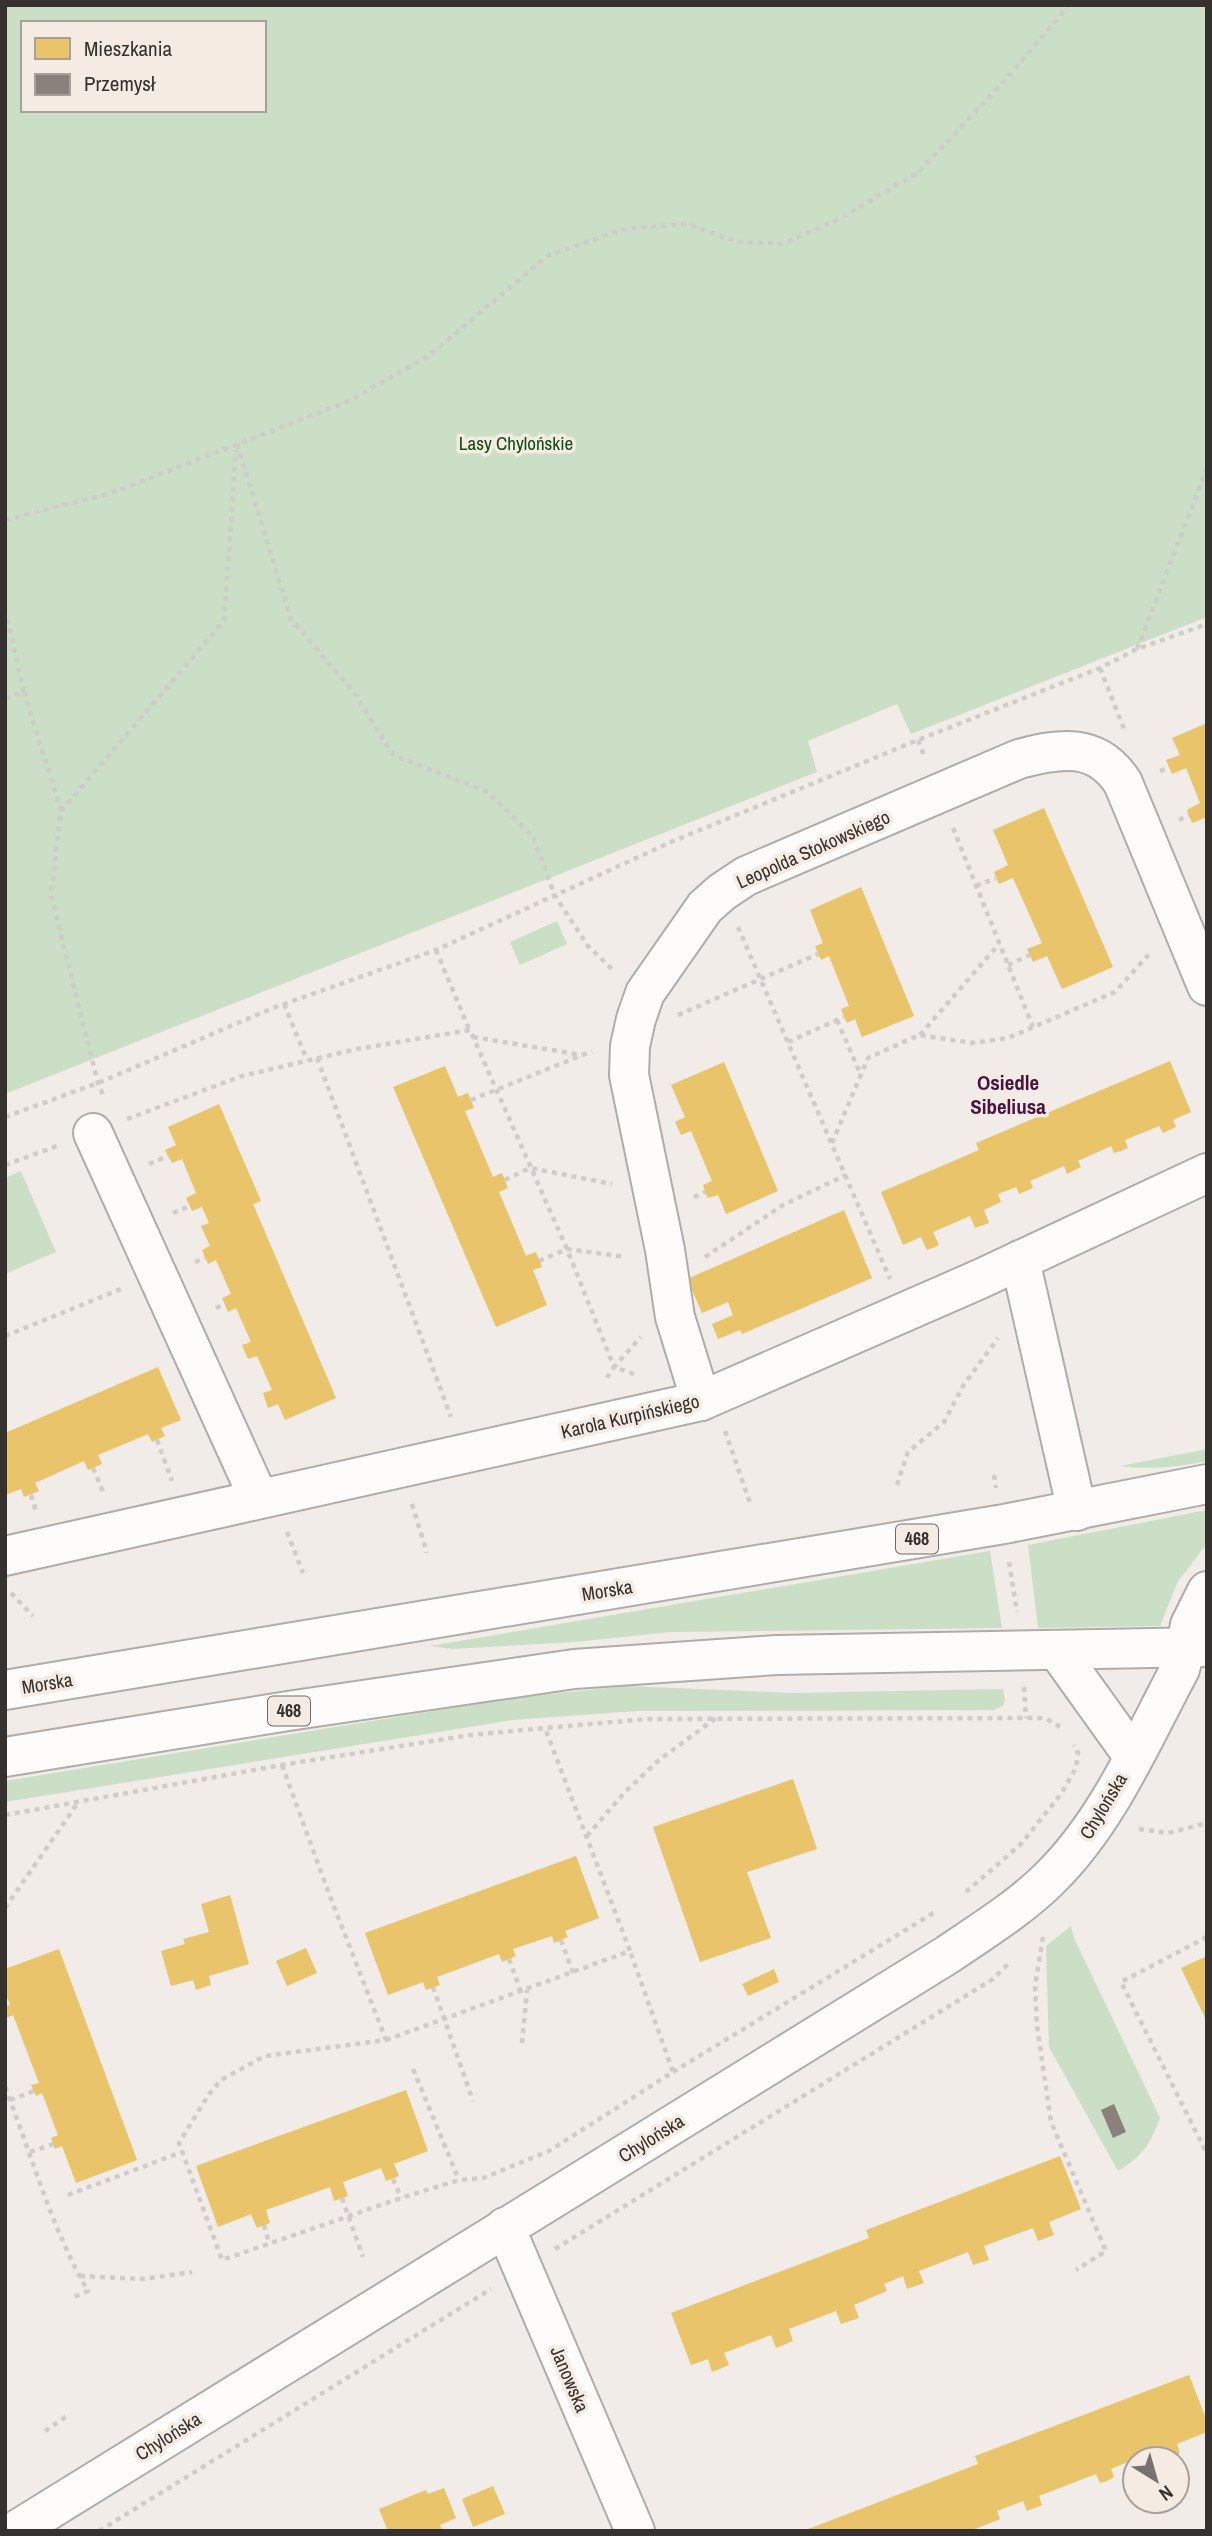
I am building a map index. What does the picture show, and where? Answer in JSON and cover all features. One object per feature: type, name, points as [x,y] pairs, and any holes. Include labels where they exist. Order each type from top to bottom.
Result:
[{"type":"street","name":"Leopolda Stokowskiego","points":[[701,1401],[676,1317],[629,1075],[630,1046],[645,993],[705,907],[722,892],[746,876],[1019,759],[1054,750],[1079,751],[1116,771],[1124,783],[1207,986]]},
{"type":"street","points":[[93,1133],[259,1499]]},
{"type":"street","name":"Karola Kurpińskiego","points":[[5,1556],[701,1401],[1020,1261],[1207,1173]]},
{"type":"street","points":[[1020,1261],[1077,1511]]},
{"type":"street","name":"Morska","points":[[5,1690],[1004,1524],[1207,1484]]},
{"type":"street","name":"Chylońska","points":[[15,2531],[936,1962],[1018,1907],[1050,1878],[1079,1846],[1133,1756],[1180,1669],[1197,1647],[1189,1625],[1207,1591]]},
{"type":"street","name":"468","points":[[5,1757],[288,1711],[574,1669],[777,1655],[1197,1647]]},
{"type":"street","points":[[1040,1651],[1133,1756]]},
{"type":"street","name":"Janowska","points":[[505,2227],[635,2531]]},
{"type":"path","points":[[5,520],[108,494],[349,401],[430,355],[547,256],[623,229],[687,224],[738,242],[782,244],[841,218],[919,172],[1007,78],[1069,5]]},
{"type":"path","points":[[61,811],[224,621],[237,444]]},
{"type":"path","points":[[237,444],[291,619],[353,691],[393,755],[488,792],[533,837],[555,896],[588,946],[609,968]]},
{"type":"path","points":[[1137,649],[1207,468]]},
{"type":"path","points":[[5,609],[24,692],[61,811],[51,895],[98,1083]]},
{"type":"path","points":[[5,1117],[98,1083],[284,1004],[436,950],[671,842],[1100,668],[1137,649],[1207,624]]},
{"type":"path","points":[[1100,668],[1114,704]]},
{"type":"path","points":[[5,699],[24,692]]},
{"type":"path","points":[[939,793],[1033,1027]]},
{"type":"path","points":[[976,886],[996,878]]},
{"type":"path","points":[[722,892],[895,1290]]},
{"type":"path","points":[[919,1035],[973,1043],[1008,1038],[1115,992],[1181,919]]},
{"type":"path","points":[[832,1143],[868,1058],[919,1035],[999,944]]},
{"type":"path","points":[[436,950],[567,1250],[614,1367],[599,1389]]},
{"type":"path","points":[[1008,965],[1030,955]]},
{"type":"path","points":[[284,1004],[307,1060]]},
{"type":"path","points":[[788,1042],[844,1017]]},
{"type":"path","points":[[837,1020],[860,1073]]},
{"type":"path","points":[[5,1165],[242,1076],[317,1057],[470,1030]]},
{"type":"path","points":[[472,1037],[583,1055]]},
{"type":"path","points":[[317,1057],[451,1418]]},
{"type":"path","points":[[505,1180],[530,1168],[653,1192],[671,1206],[705,1192]]},
{"type":"path","points":[[5,1336],[157,1275]]},
{"type":"path","points":[[897,1485],[908,1451],[944,1422],[963,1385],[1001,1334]]},
{"type":"path","points":[[727,1434],[750,1503]]},
{"type":"path","points":[[156,1440],[172,1481]]},
{"type":"path","points":[[93,1468],[100,1485]]},
{"type":"path","points":[[994,1475],[1004,1524],[1040,1651],[1026,1718]]},
{"type":"path","points":[[31,1495],[36,1513]]},
{"type":"path","points":[[300,1566],[303,1573]]},
{"type":"path","points":[[5,1588],[33,1616]]},
{"type":"path","points":[[587,1836],[625,1792],[659,1760],[717,1718]]},
{"type":"path","points":[[5,1815],[282,1765],[470,1735],[647,1719],[1045,1718],[1069,1732]]},
{"type":"path","points":[[545,1727],[673,2072]]},
{"type":"path","points":[[958,1898],[1021,1844],[1061,1794],[1076,1768],[1077,1753],[1073,1742]]},
{"type":"path","points":[[282,1765],[386,2040]]},
{"type":"path","points":[[5,1908],[77,1804]]},
{"type":"path","points":[[1127,1828],[1168,1833],[1207,1823]]},
{"type":"path","points":[[630,1951],[386,2040],[265,2056],[221,2080],[209,2094],[179,2143],[222,2260],[401,2198],[459,2180],[483,2178],[549,2151],[946,1905]]},
{"type":"path","points":[[1044,1929],[1035,1986],[1037,2026],[1051,2122],[1106,2250],[1076,2270]]},
{"type":"path","points":[[1207,1937],[1121,1982],[1207,2154]]},
{"type":"path","points":[[561,1940],[573,1973]]},
{"type":"path","points":[[509,1959],[524,1991],[522,2043]]},
{"type":"path","points":[[433,1987],[473,2101]]},
{"type":"path","points":[[413,2068],[459,2180]]},
{"type":"path","points":[[5,2087],[46,2197],[88,2291],[72,2298]]},
{"type":"path","points":[[10,2100],[34,2091]]},
{"type":"path","points":[[30,2152],[54,2144]]},
{"type":"path","points":[[68,2195],[182,2152]]},
{"type":"path","points":[[393,2179],[401,2198]]},
{"type":"path","points":[[342,2198],[363,2258]]},
{"type":"path","points":[[264,2225],[269,2243]]},
{"type":"path","points":[[80,2276],[144,2280],[192,2272]]},
{"type":"path","points":[[99,2531],[500,2284]]},
{"type":"path","points":[[46,2431],[67,2416]]},
{"type":"green space","name":"Lasy Chylońskie","points":[[5,5],[1207,5],[1207,617],[911,734],[897,704],[808,741],[817,772],[5,1094]]},
{"type":"green space","points":[[557,921],[567,944],[520,965],[510,942]]},
{"type":"green space","points":[[21,1171],[56,1252],[5,1274],[5,1178]]},
{"type":"green space","points":[[1207,1449],[1207,1461],[1164,1467],[1120,1466]]},
{"type":"green space","points":[[1207,1510],[1207,1543],[1177,1583],[1160,1626],[1038,1628],[1028,1545]]},
{"type":"green space","points":[[990,1551],[1002,1628],[671,1632],[575,1642],[453,1649],[430,1646]]},
{"type":"green space","points":[[627,1686],[792,1693],[1003,1689],[1005,1700],[1003,1706],[994,1710],[636,1711],[513,1720],[5,1802],[5,1781],[519,1697]]},
{"type":"green space","points":[[1071,1926],[1074,1938],[1160,2118],[1145,2149],[1118,2171],[1049,2047],[1046,1946]]},
{"type":"building: Mieszkania","points":[[1207,723],[1207,817],[1192,823],[1187,810],[1200,803],[1186,768],[1172,774],[1166,760],[1180,755],[1172,738]]},
{"type":"building: Mieszkania","points":[[1044,808],[1113,967],[1062,989],[1047,956],[1033,962],[1027,949],[1042,943],[1013,878],[999,884],[994,872],[1008,865],[993,830]]},
{"type":"building: Mieszkania","points":[[861,887],[914,1016],[862,1037],[855,1019],[847,1023],[841,1009],[849,1006],[829,956],[821,960],[818,954],[815,946],[823,943],[810,910]]},
{"type":"building: Mieszkania","points":[[1170,1061],[1191,1112],[1173,1120],[1176,1127],[1163,1133],[1159,1126],[1125,1140],[1128,1148],[1121,1151],[1114,1153],[1111,1146],[1078,1161],[1081,1167],[1067,1174],[1064,1166],[1030,1181],[1033,1188],[1019,1194],[1016,1187],[998,1194],[1001,1202],[984,1210],[989,1223],[975,1228],[970,1216],[933,1232],[939,1245],[933,1248],[927,1250],[921,1237],[903,1245],[881,1192],[979,1150],[976,1143]]},
{"type":"building: Mieszkania","points":[[724,1062],[778,1191],[726,1214],[718,1195],[708,1198],[705,1192],[703,1185],[712,1181],[691,1131],[681,1135],[675,1122],[685,1117],[671,1085]]},
{"type":"building: Mieszkania","points":[[445,1066],[458,1097],[468,1093],[474,1108],[465,1111],[493,1177],[502,1173],[508,1188],[499,1192],[526,1256],[536,1252],[542,1267],[533,1270],[547,1305],[496,1327],[393,1087]]},
{"type":"building: Mieszkania","points":[[219,1104],[261,1201],[253,1204],[336,1398],[285,1420],[278,1404],[268,1408],[263,1393],[272,1390],[257,1356],[248,1359],[242,1345],[251,1342],[236,1308],[228,1312],[222,1298],[231,1294],[216,1260],[208,1264],[202,1250],[210,1246],[201,1226],[209,1223],[202,1207],[192,1211],[186,1198],[196,1193],[182,1159],[172,1163],[165,1150],[176,1145],[168,1127]]},
{"type":"building: Mieszkania","points":[[844,1210],[872,1278],[742,1334],[740,1330],[718,1339],[712,1324],[733,1315],[728,1302],[702,1313],[687,1279]]},
{"type":"building: Mieszkania","points":[[158,1367],[181,1420],[161,1428],[165,1436],[152,1442],[148,1434],[98,1455],[102,1464],[88,1470],[84,1461],[35,1483],[39,1491],[24,1497],[21,1489],[5,1495],[5,1433]]},
{"type":"building: Mieszkania","points":[[793,1779],[817,1849],[747,1872],[771,1938],[700,1962],[653,1827]]},
{"type":"building: Mieszkania","points":[[576,1856],[599,1918],[565,1931],[568,1937],[554,1943],[552,1936],[513,1949],[516,1956],[502,1962],[499,1954],[437,1977],[440,1985],[426,1990],[423,1982],[388,1995],[365,1933]]},
{"type":"building: Mieszkania","points":[[230,1895],[249,1964],[209,1976],[211,1985],[196,1990],[193,1980],[171,1986],[161,1951],[185,1944],[183,1939],[209,1932],[201,1904]]},
{"type":"building: Mieszkania","points":[[306,1948],[317,1973],[287,1986],[276,1961]]},
{"type":"building: Mieszkania","points":[[59,1949],[137,2160],[76,2183],[62,2146],[55,2149],[51,2138],[58,2135],[42,2093],[36,2096],[31,2085],[39,2083],[13,2015],[6,2018],[5,2016],[5,2006],[10,2005],[5,1992],[5,1969]]},
{"type":"building: Mieszkania","points":[[1207,1956],[1207,2022],[1181,1968]]},
{"type":"building: Mieszkania","points":[[774,1969],[779,1982],[748,1996],[742,1984]]},
{"type":"building: Mieszkania","points":[[406,2090],[428,2151],[394,2164],[399,2176],[386,2181],[381,2168],[343,2182],[348,2196],[334,2201],[330,2187],[266,2210],[270,2223],[257,2228],[251,2214],[218,2227],[196,2166]]},
{"type":"building: Mieszkania","points":[[1060,2156],[1081,2209],[1049,2222],[1054,2235],[1038,2241],[1033,2228],[984,2246],[989,2260],[973,2265],[968,2252],[919,2271],[924,2283],[907,2289],[903,2276],[884,2284],[887,2291],[854,2305],[859,2318],[841,2324],[836,2311],[789,2329],[793,2341],[776,2348],[771,2335],[724,2353],[729,2365],[712,2372],[708,2359],[691,2365],[671,2313],[869,2238],[866,2230]]},
{"type":"building: Mieszkania","points":[[1189,2375],[1207,2421],[1207,2432],[1177,2445],[1121,2445],[1121,2465],[1111,2469],[1114,2477],[1107,2481],[1100,2483],[1096,2474],[1039,2496],[1042,2505],[1027,2511],[1023,2501],[997,2511],[1000,2519],[970,2531],[803,2531],[978,2464],[975,2456]]},
{"type":"building: Mieszkania","points":[[493,2486],[505,2514],[473,2527],[462,2499]]},
{"type":"building: Mieszkania","points":[[444,2488],[456,2518],[440,2525],[443,2531],[388,2531],[379,2509],[426,2490],[428,2494]]},
{"type":"building: Przemysł","points":[[1114,2104],[1126,2132],[1113,2138],[1101,2110]]},
{"type":"district","name":"Osiedle Sibeliusa","points":[[1008,1095]]}]
